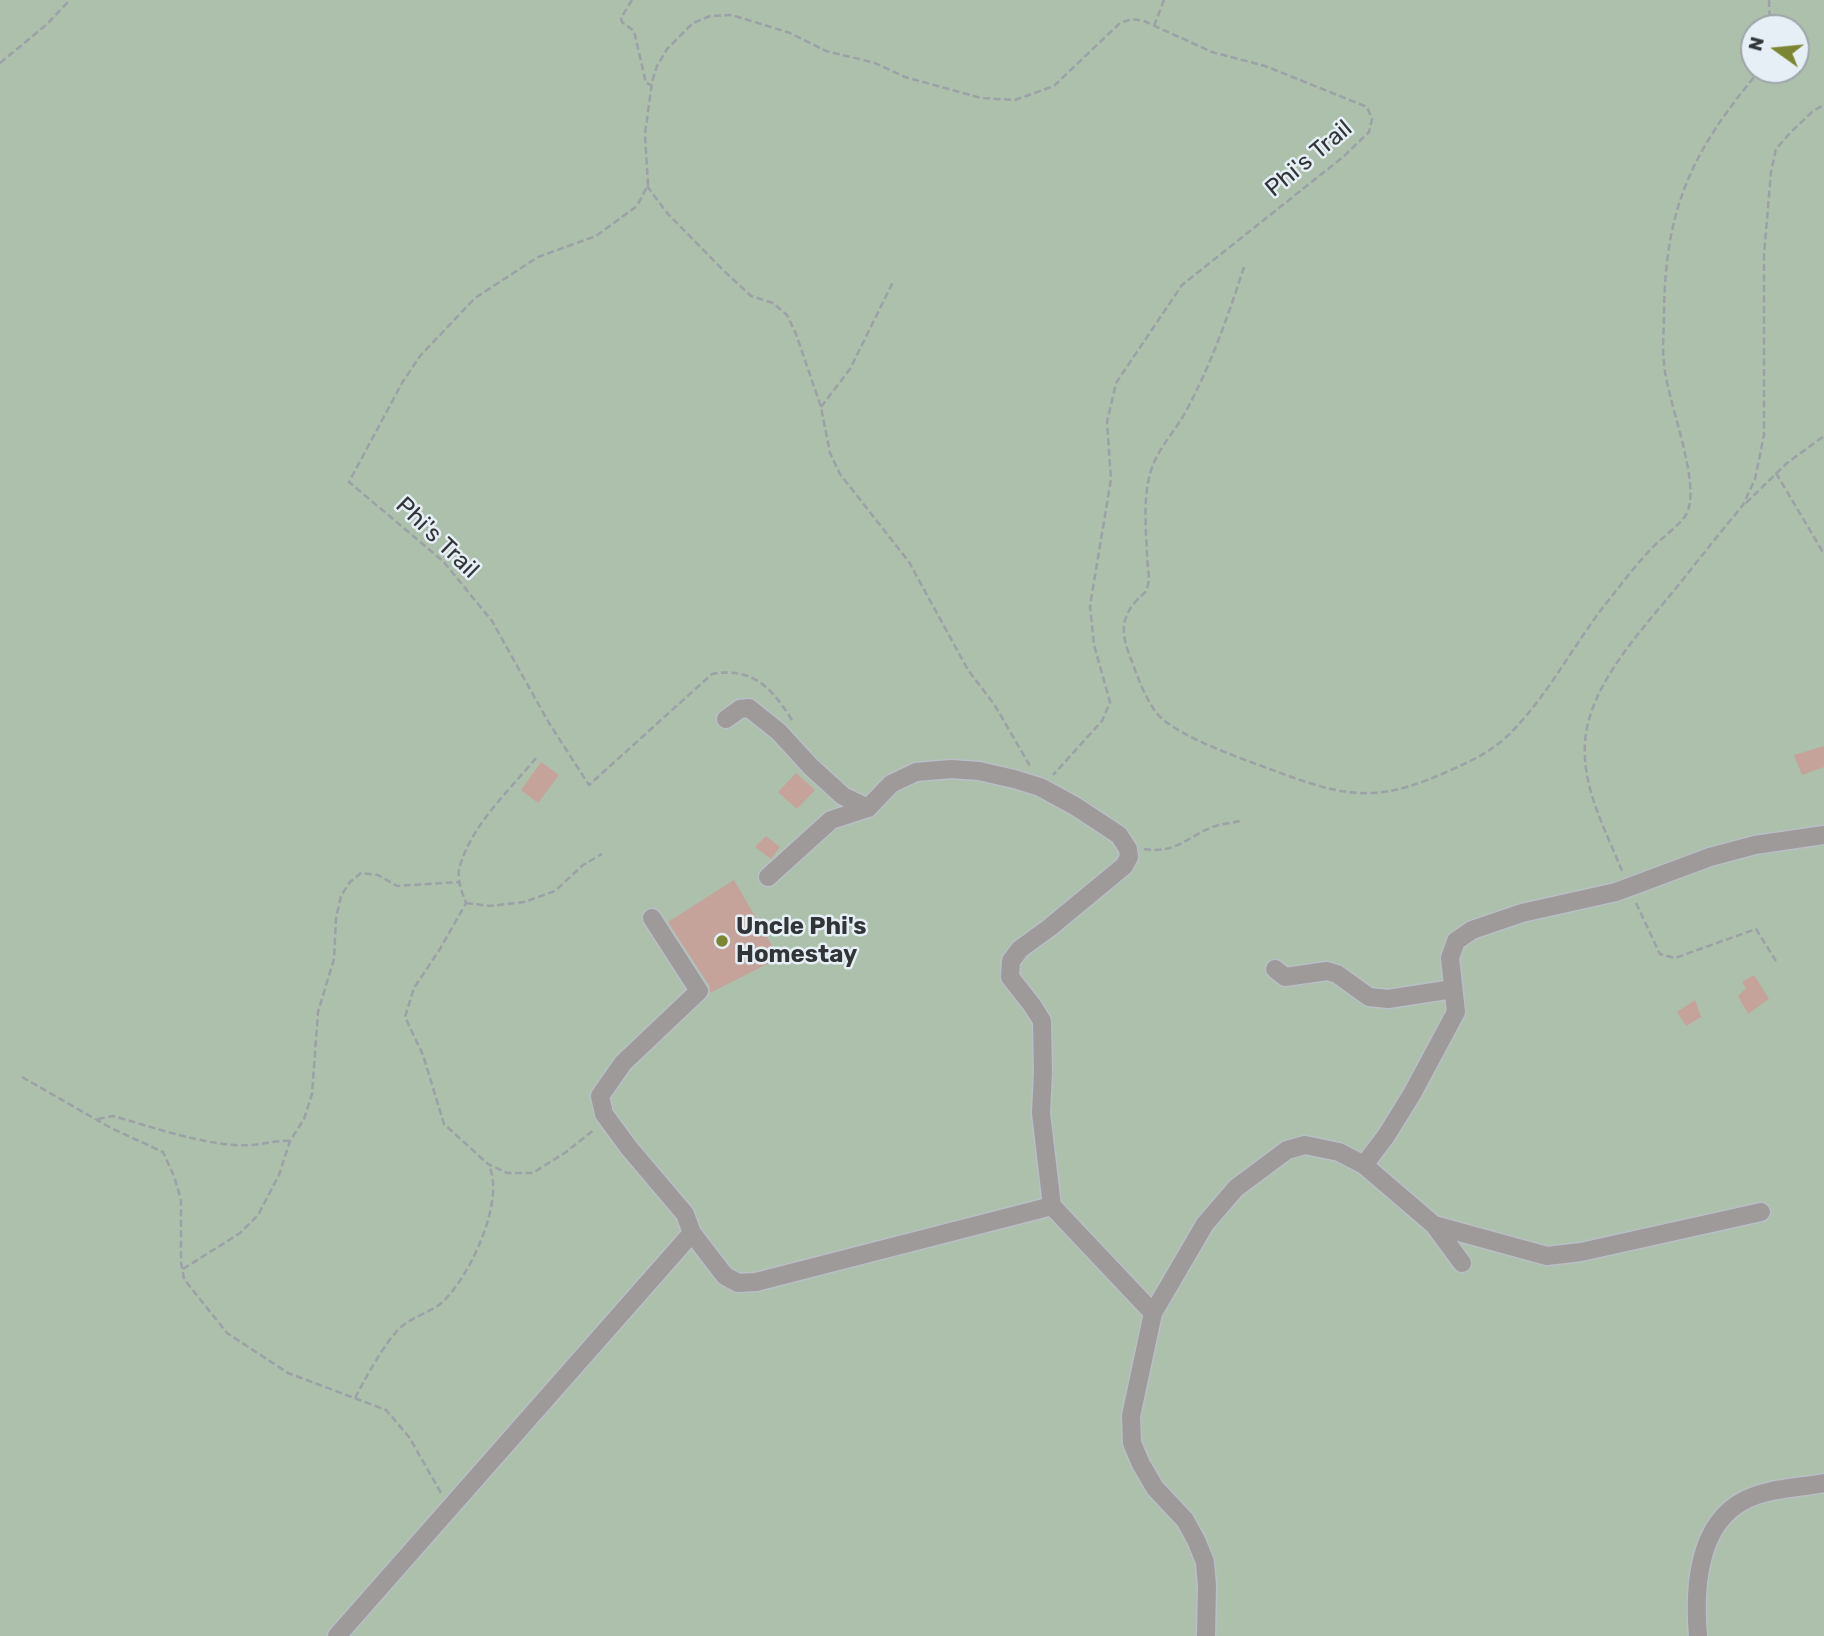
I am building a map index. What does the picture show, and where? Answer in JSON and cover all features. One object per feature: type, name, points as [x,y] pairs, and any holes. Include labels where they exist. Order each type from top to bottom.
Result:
[{"type":"street","points":[[726,719],[740,709],[749,708],[779,732],[811,767],[844,796],[868,808]]},
{"type":"street","points":[[768,877],[831,820],[868,808],[891,784],[916,772],[951,769],[979,771],[1040,787],[1119,835],[1129,857],[1124,866],[1020,949],[1011,961],[1010,977],[1042,1021],[1041,1113],[1052,1206],[1153,1313]]},
{"type":"street","points":[[1364,1165],[1386,1136],[1456,1012],[1450,958],[1455,941],[1472,930],[1522,914],[1629,888],[1710,857],[1755,845],[1824,835]]},
{"type":"street","points":[[652,918],[699,991],[623,1063],[600,1096],[604,1114],[610,1123],[685,1214],[692,1233],[725,1276],[738,1283],[756,1282],[1052,1206]]},
{"type":"street","points":[[1275,969],[1285,977],[1318,971],[1337,974],[1370,997],[1388,999],[1453,989]]},
{"type":"street","points":[[1206,1636],[1205,1562],[1185,1520],[1156,1488],[1141,1464],[1132,1443],[1131,1416],[1153,1313],[1205,1224],[1236,1188],[1287,1150],[1305,1145],[1339,1152],[1364,1165],[1434,1225],[1462,1264]]},
{"type":"street","points":[[1434,1225],[1547,1256],[1581,1252],[1762,1212]]},
{"type":"street","points":[[337,1636],[692,1233]]},
{"type":"street","points":[[1698,1636],[1696,1610],[1700,1571],[1704,1550],[1715,1526],[1743,1501],[1774,1490],[1824,1483]]},
{"type":"path","points":[[0,63],[70,0]]},
{"type":"path","points":[[632,0],[621,18],[622,22],[634,31],[642,73],[646,83],[652,85]]},
{"type":"path","points":[[1154,26],[1164,0]]},
{"type":"path","name":"Phi's Trail","points":[[795,724],[766,686],[738,673],[712,674],[589,785],[549,723],[492,621],[443,561],[349,482],[402,383],[420,356],[466,306],[538,257],[596,236],[637,206],[647,186],[645,134],[657,66],[667,49],[693,23],[710,16],[732,15],[790,33],[826,51],[876,63],[905,77],[981,98],[1015,100],[1054,86],[1120,23],[1132,19],[1212,52],[1265,66],[1335,95],[1357,101],[1367,107],[1372,119],[1369,132],[1343,157],[1182,285],[1116,383],[1107,422],[1111,479],[1090,606],[1094,645],[1110,702],[1102,721],[1040,787]]},
{"type":"path","points":[[1244,267],[1225,327],[1202,380],[1150,470],[1147,488],[1147,591],[1125,615],[1122,634],[1155,712],[1168,724],[1196,739],[1326,789],[1362,794],[1396,792],[1497,747],[1521,723],[1602,608],[1640,561],[1686,514],[1690,488],[1664,365],[1664,300],[1669,239],[1682,190],[1703,145],[1748,84]]},
{"type":"path","points":[[1743,505],[1755,479],[1764,435],[1764,255],[1771,172],[1776,149],[1813,111],[1824,105]]},
{"type":"path","points":[[647,186],[667,213],[722,270],[751,296],[774,303],[787,316],[821,407],[830,453],[841,474],[909,562],[968,670],[994,704],[1040,787]]},
{"type":"path","points":[[821,407],[850,369],[894,280]]},
{"type":"path","points":[[1776,961],[1756,929],[1675,958],[1660,954],[1629,888],[1592,797],[1584,743],[1595,699],[1620,656],[1743,505],[1776,473],[1824,436]]},
{"type":"path","points":[[1776,473],[1824,554]]},
{"type":"path","points":[[536,758],[478,828],[459,867],[466,903],[414,988],[405,1017],[423,1055],[444,1124],[488,1164],[506,1173],[533,1173],[595,1130],[610,1123]]},
{"type":"path","points":[[1124,842],[1138,848],[1157,851],[1177,847],[1213,827],[1240,821]]},
{"type":"path","points":[[466,903],[490,906],[524,902],[555,891],[583,865],[602,854]]},
{"type":"path","points":[[183,1269],[240,1233],[258,1215],[279,1175],[290,1141],[304,1119],[312,1094],[318,1012],[334,959],[336,918],[341,896],[350,883],[361,873],[378,875],[397,886],[460,882]]},
{"type":"path","points":[[22,1077],[97,1120],[163,1152],[181,1200],[184,1279],[227,1332],[288,1373],[386,1410],[409,1437],[425,1462],[438,1491],[454,1504]]},
{"type":"path","points":[[97,1120],[113,1116],[199,1139],[232,1144],[290,1141]]},
{"type":"path","points":[[355,1398],[397,1330],[439,1305],[455,1287],[476,1253],[494,1194],[495,1177],[488,1164]]},
{"type":"green space","points":[[0,0],[1824,0],[1824,1636],[0,1636]]},
{"type":"building","points":[[1824,746],[1824,767],[1802,775],[1794,755]]},
{"type":"building","points":[[541,762],[559,775],[538,803],[521,790]]},
{"type":"building","points":[[796,773],[815,790],[797,809],[778,792]]},
{"type":"building","points":[[766,836],[780,847],[771,859],[755,847]]},
{"type":"building","name":"Uncle Phi's Homestay","points":[[734,880],[779,958],[710,993],[709,985],[668,922]]},
{"type":"building","points":[[1754,975],[1769,999],[1748,1014],[1738,996],[1746,988],[1742,982]]},
{"type":"building","points":[[1695,1000],[1701,1017],[1686,1026],[1677,1012]]},
{"type":"place","name":"Uncle Phi's Homestay","points":[[722,941]]}]
